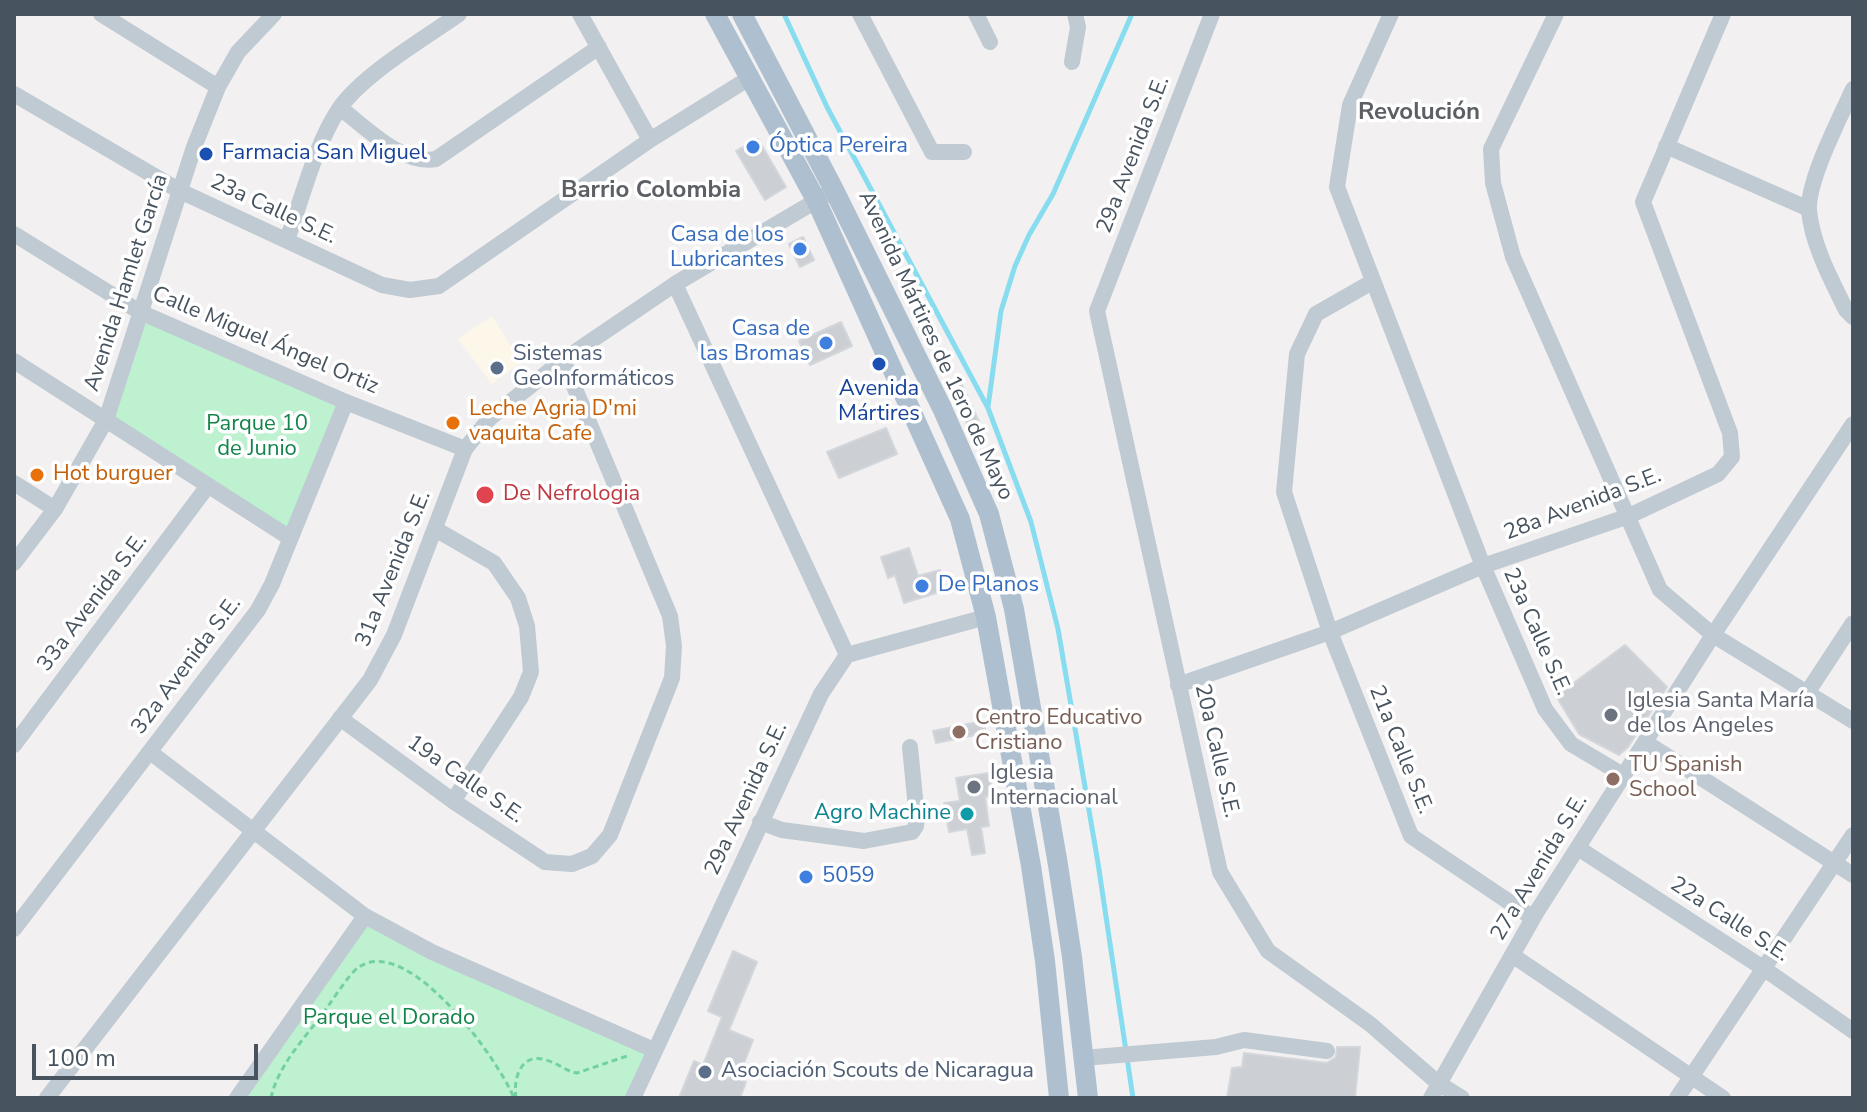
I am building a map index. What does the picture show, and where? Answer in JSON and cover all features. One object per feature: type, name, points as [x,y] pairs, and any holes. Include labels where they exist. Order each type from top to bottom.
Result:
[{"type":"main road","points":[[715,14],[816,200],[960,519],[986,617],[1031,866],[1045,961],[1059,1098]]},
{"type":"main road","name":"Avenida Mártires de 1ero de Mayo","points":[[742,14],[942,408],[989,514],[1014,609],[1072,957],[1092,1057],[1088,1098]]},
{"type":"main road","points":[[1045,961],[1072,957]]},
{"type":"street","points":[[101,14],[218,87]]},
{"type":"street","name":"Avenida Hamlet García","points":[[14,563],[55,509],[106,420],[194,147],[218,87],[238,52],[274,14]]},
{"type":"street","points":[[287,240],[325,135],[340,108],[361,85],[459,14]]},
{"type":"street","points":[[580,14],[650,140],[751,77]]},
{"type":"street","points":[[860,14],[932,152],[964,152]]},
{"type":"street","points":[[976,14],[990,42]]},
{"type":"street","points":[[1072,62],[1078,27],[1075,14]]},
{"type":"street","name":"29a Avenida S.E.","points":[[1097,311],[1212,14]]},
{"type":"street","name":"23a Calle S.E.","points":[[1391,14],[1350,105],[1337,187],[1483,566],[1545,709],[1571,744],[1623,775]]},
{"type":"street","points":[[1556,14],[1491,149],[1493,183],[1513,257],[1660,590],[1713,635],[1853,721]]},
{"type":"street","name":"28a Avenida S.E.","points":[[1178,685],[1330,632],[1483,566],[1629,516],[1718,474],[1732,457],[1730,433],[1643,202],[1723,14]]},
{"type":"street","points":[[340,108],[403,154],[420,161],[436,159],[599,47]]},
{"type":"street","points":[[1853,89],[1820,161],[1809,209],[1819,255],[1846,310],[1853,317]]},
{"type":"street","name":"23a Calle S.E.","points":[[14,94],[180,191],[382,285],[410,290],[439,286],[650,140]]},
{"type":"street","points":[[1666,146],[1809,209]]},
{"type":"street","name":"31a Avenida S.E.","points":[[47,1098],[370,680],[394,635],[465,449],[490,418],[563,360],[675,284],[834,190]]},
{"type":"street","name":"Calle Miguel Ángel Ortiz","points":[[14,234],[140,312],[346,402],[465,449]]},
{"type":"street","name":"21a Calle S.E.","points":[[1372,282],[1316,314],[1297,354],[1284,492],[1330,632],[1411,836],[1533,918]]},
{"type":"street","points":[[675,284],[847,655],[986,617]]},
{"type":"street","name":"20a Calle S.E.","points":[[1097,311],[1220,872],[1268,951],[1370,1024],[1434,1090],[1462,1098]]},
{"type":"street","name":"19a Calle S.E.","points":[[340,718],[453,801],[545,862],[572,864],[592,856],[610,835],[672,678],[674,646],[670,616],[563,360]]},
{"type":"street","points":[[14,361],[290,538]]},
{"type":"street","name":"32a Avenida S.E.","points":[[14,929],[258,610],[272,584],[346,402]]},
{"type":"street","name":"27a Avenida S.E.","points":[[1434,1090],[1533,918],[1713,635],[1853,424]]},
{"type":"street","points":[[14,483],[55,509]]},
{"type":"street","name":"33a Avenida S.E.","points":[[14,745],[207,487]]},
{"type":"street","points":[[435,529],[494,563],[518,598],[527,626],[531,672],[521,697],[453,801]]},
{"type":"street","points":[[1807,693],[1853,623]]},
{"type":"street","name":"29a Avenida S.E.","points":[[633,1098],[821,694],[847,655]]},
{"type":"street","points":[[1645,742],[1853,875]]},
{"type":"street","points":[[760,822],[782,830],[864,841],[912,832],[917,818],[910,747]]},
{"type":"street","points":[[150,752],[365,916],[432,952],[654,1050]]},
{"type":"street","points":[[1677,1098],[1853,835]]},
{"type":"street","name":"22a Calle S.E.","points":[[1578,848],[1763,968],[1853,1031]]},
{"type":"street","points":[[237,1098],[365,916]]},
{"type":"street","points":[[1512,955],[1723,1098]]},
{"type":"street","points":[[1092,1057],[1216,1047],[1244,1040],[1327,1051]]},
{"type":"path","points":[[271,1098],[279,1077],[296,1049],[358,967],[375,961],[396,964],[426,984],[447,1004],[472,1030],[515,1098]]},
{"type":"path","points":[[515,1098],[516,1077],[521,1066],[529,1060],[549,1060],[569,1072],[577,1073],[617,1058],[654,1050]]},
{"type":"shaded area","name":"Sistemas GeoInformáticos","points":[[492,316],[521,362],[492,384],[458,339]]},
{"type":"green space","name":"Parque 10 de Junio","points":[[140,312],[346,402],[290,538],[106,420]]},
{"type":"green space","name":"Parque el Dorado","points":[[365,916],[654,1050],[633,1098],[237,1098]]},
{"type":"building","points":[[758,139],[786,187],[765,200],[736,151]]},
{"type":"building","name":"Casa de los Lubricantes","points":[[803,237],[814,260],[800,267],[789,244]]},
{"type":"building","name":"Casa de las Bromas","points":[[841,322],[852,346],[810,365],[799,341]]},
{"type":"building","points":[[961,383],[981,426],[970,431],[951,387]]},
{"type":"building","points":[[886,428],[897,454],[839,478],[827,452]]},
{"type":"building","points":[[909,548],[918,576],[940,570],[946,590],[904,603],[895,575],[888,578],[881,557]]},
{"type":"building","name":"Iglesia Santa María de los Angeles","points":[[1625,645],[1667,687],[1628,747],[1619,755],[1579,734],[1556,696]]},
{"type":"building","name":"Centro Educativo Cristiano","points":[[983,721],[986,733],[936,743],[933,731]]},
{"type":"building","points":[[989,773],[993,796],[985,797],[989,826],[981,827],[985,853],[972,855],[967,829],[949,832],[944,803],[960,801],[956,778]]},
{"type":"building","points":[[733,951],[757,962],[729,1030],[753,1040],[738,1079],[746,1082],[740,1098],[679,1098],[694,1061],[703,1065],[722,1017],[708,1011]]},
{"type":"building","points":[[1337,1047],[1360,1047],[1355,1098],[1227,1098],[1232,1068],[1242,1067],[1244,1053],[1327,1063],[1336,1057]]},
{"type":"waterway","points":[[784,14],[827,107],[988,408],[1031,522],[1058,629],[1098,863],[1133,1098]]},
{"type":"waterway","points":[[988,407],[1001,311],[1015,266],[1053,194],[1132,14]]},
{"type":"place","name":"Óptica Pereira","points":[[753,147]]},
{"type":"place","name":"Farmacia San Miguel","points":[[206,154]]},
{"type":"place","name":"Casa de los Lubricantes","points":[[800,249]]},
{"type":"place","name":"Casa de las Bromas","points":[[826,343]]},
{"type":"place","name":"Avenida Mártires","points":[[879,364]]},
{"type":"place","name":"Sistemas GeoInformáticos","points":[[497,368]]},
{"type":"place","name":"Leche Agria D'mi vaquita Cafe","points":[[453,423]]},
{"type":"place","name":"Hot burguer","points":[[37,475]]},
{"type":"place","name":"De Nefrologia","points":[[485,495]]},
{"type":"place","name":"De Planos","points":[[922,586]]},
{"type":"place","name":"Iglesia Santa María de los Angeles","points":[[1611,715]]},
{"type":"place","name":"Centro Educativo Cristiano","points":[[959,732]]},
{"type":"place","name":"TU Spanish School","points":[[1613,779]]},
{"type":"place","name":"Iglesia Internacional","points":[[974,787]]},
{"type":"place","name":"Agro Machine","points":[[967,814]]},
{"type":"place","name":"5059","points":[[806,877]]},
{"type":"place","name":"Asociación Scouts de Nicaragua","points":[[705,1072]]},
{"type":"district","name":"Revolución","points":[[1419,113]]},
{"type":"district","name":"Barrio Colombia","points":[[651,191]]}]
